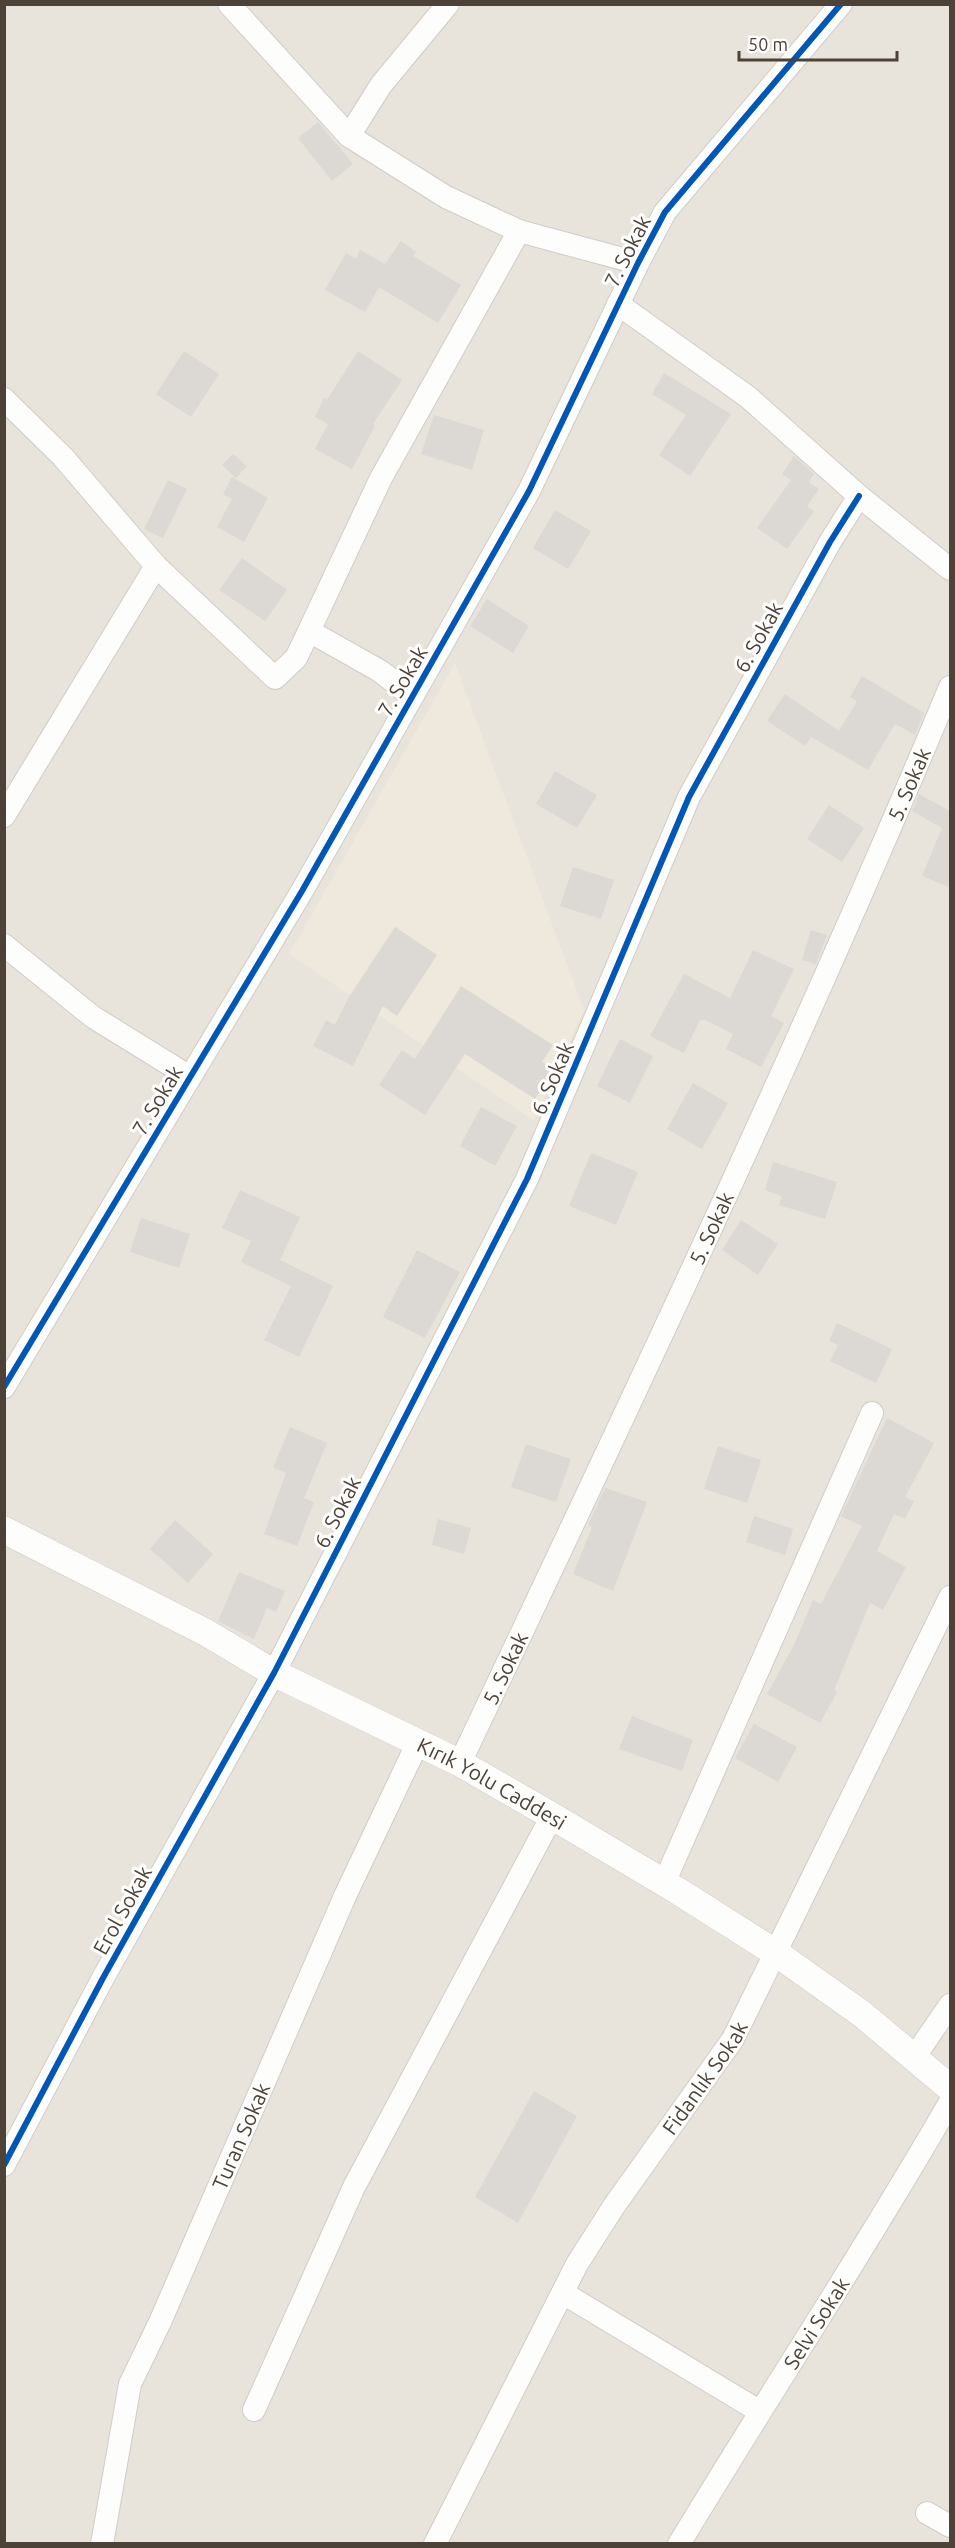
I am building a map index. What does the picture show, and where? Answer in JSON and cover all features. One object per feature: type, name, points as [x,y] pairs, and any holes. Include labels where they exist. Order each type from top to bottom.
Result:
[{"type":"street","points":[[229,4],[349,136],[446,197],[519,231],[638,263]]},
{"type":"street","points":[[349,136],[381,85],[448,4]]},
{"type":"street","name":"7. Sokak","points":[[4,1387],[302,891],[529,491],[638,263],[665,213],[841,4]]},
{"type":"street","points":[[4,399],[63,457],[156,566],[275,678],[296,658],[381,478],[519,231]]},
{"type":"street","points":[[618,304],[748,397],[859,496],[951,569]]},
{"type":"street","name":"6. Sokak","points":[[274,1673],[527,1179],[689,797],[830,542],[859,496]]},
{"type":"street","points":[[4,816],[156,566]]},
{"type":"street","points":[[309,631],[380,671],[412,696]]},
{"type":"street","name":"5. Sokak","points":[[460,1762],[655,1350],[886,840],[951,687]]},
{"type":"street","points":[[4,945],[93,1017],[190,1077]]},
{"type":"street","points":[[664,1883],[872,1413]]},
{"type":"street","name":"Kırık Yolu Caddesi","points":[[7,1537],[205,1632],[274,1673],[460,1762],[664,1883],[776,1953],[862,2014],[951,2088]]},
{"type":"street","name":"Fidanlık Sokak","points":[[435,2544],[577,2264],[615,2206],[733,2039],[951,1597]]},
{"type":"street","name":"Erol Sokak","points":[[4,2165],[103,1978],[274,1673]]},
{"type":"street","name":"Turan Sokak","points":[[102,2544],[130,2384],[160,2322],[345,1896],[418,1743]]},
{"type":"street","points":[[254,2410],[354,2187],[552,1816]]},
{"type":"street","points":[[915,2056],[951,2005]]},
{"type":"street","name":"Selvi Sokak","points":[[679,2544],[951,2103]]},
{"type":"street","points":[[563,2293],[759,2411]]},
{"type":"street","points":[[927,2513],[951,2526]]},
{"type":"shaded area","points":[[5,5],[950,5],[950,2543],[5,2543]]},
{"type":"shaded area","points":[[455,663],[584,1010],[534,1121],[289,954]]},
{"type":"building","points":[[318,122],[353,164],[332,181],[298,138]]},
{"type":"building","points":[[401,241],[416,252],[413,256],[461,285],[438,323],[379,287],[365,312],[325,290],[346,253],[356,258],[360,250],[385,264]]},
{"type":"building","points":[[184,351],[219,374],[191,417],[156,394]]},
{"type":"building","points":[[358,351],[402,380],[373,424],[375,426],[352,469],[315,449],[328,424],[315,417],[324,398],[327,400]]},
{"type":"building","points":[[664,373],[731,414],[690,476],[659,455],[686,415],[652,394]]},
{"type":"building","points":[[434,415],[484,430],[472,470],[421,454]]},
{"type":"building","points":[[233,454],[247,466],[236,478],[222,465]]},
{"type":"building","points":[[794,456],[814,474],[809,482],[819,489],[807,506],[814,511],[787,549],[757,528],[791,480],[782,474]]},
{"type":"building","points":[[232,477],[268,498],[244,542],[217,527],[232,499],[223,494]]},
{"type":"building","points":[[168,480],[187,489],[163,538],[144,529]]},
{"type":"building","points":[[555,510],[591,531],[568,569],[533,548]]},
{"type":"building","points":[[242,558],[287,590],[265,621],[219,590]]},
{"type":"building","points":[[487,599],[529,626],[513,653],[470,626]]},
{"type":"building","points":[[862,676],[924,713],[915,735],[895,724],[868,770],[811,737],[805,746],[767,721],[785,694],[839,731],[857,701],[850,697]]},
{"type":"building","points":[[555,771],[597,795],[577,828],[536,804]]},
{"type":"building","points":[[919,794],[950,811],[951,809],[951,888],[922,876],[942,828],[912,811]]},
{"type":"building","points":[[829,805],[864,828],[842,862],[807,839]]},
{"type":"building","points":[[573,867],[614,880],[601,919],[560,906]]},
{"type":"building","points":[[395,927],[437,955],[397,1016],[383,1006],[353,1066],[313,1046],[326,1020],[335,1025],[349,997]]},
{"type":"building","points":[[811,930],[827,935],[816,964],[802,960]]},
{"type":"building","points":[[753,950],[794,969],[771,1016],[784,1023],[761,1067],[726,1049],[733,1034],[705,1020],[700,1020],[684,1053],[650,1036],[684,974],[730,998]]},
{"type":"building","points":[[461,986],[553,1045],[542,1062],[553,1069],[535,1099],[465,1054],[425,1115],[379,1085],[402,1050],[415,1059]]},
{"type":"building","points":[[620,1039],[653,1056],[630,1103],[597,1086]]},
{"type":"building","points":[[693,1083],[728,1103],[702,1149],[667,1129]]},
{"type":"building","points":[[481,1107],[517,1126],[495,1166],[460,1146]]},
{"type":"building","points":[[591,1153],[638,1172],[616,1225],[569,1206]]},
{"type":"building","points":[[773,1162],[837,1182],[825,1219],[779,1205],[782,1196],[765,1190]]},
{"type":"building","points":[[240,1190],[300,1217],[280,1260],[333,1286],[299,1357],[264,1340],[291,1286],[241,1262],[251,1241],[222,1228]]},
{"type":"building","points":[[141,1218],[190,1234],[179,1268],[130,1252]]},
{"type":"building","points":[[741,1220],[778,1244],[758,1275],[722,1250]]},
{"type":"building","points":[[417,1250],[460,1272],[425,1338],[383,1317]]},
{"type":"building","points":[[837,1323],[892,1349],[876,1383],[830,1361],[838,1345],[829,1341]]},
{"type":"building","points":[[887,1418],[934,1443],[905,1497],[914,1501],[905,1519],[894,1514],[877,1551],[906,1567],[883,1610],[870,1603],[834,1690],[837,1692],[820,1723],[767,1694],[794,1645],[813,1600],[821,1604],[862,1526],[841,1516]]},
{"type":"building","points":[[290,1427],[327,1443],[304,1498],[314,1502],[297,1546],[264,1534],[286,1473],[273,1468]]},
{"type":"building","points":[[526,1444],[571,1459],[556,1502],[511,1487]]},
{"type":"building","points":[[718,1446],[761,1460],[747,1503],[704,1489]]},
{"type":"building","points":[[605,1488],[647,1502],[613,1591],[573,1574],[592,1527],[588,1525]]},
{"type":"building","points":[[754,1516],[793,1529],[785,1555],[746,1542]]},
{"type":"building","points":[[438,1519],[471,1528],[464,1554],[432,1545]]},
{"type":"building","points":[[175,1520],[213,1554],[188,1583],[150,1549]]},
{"type":"building","points":[[239,1572],[285,1591],[276,1612],[267,1608],[254,1639],[218,1621]]},
{"type":"building","points":[[632,1716],[693,1740],[682,1771],[619,1749]]},
{"type":"building","points":[[754,1724],[797,1747],[778,1782],[735,1758]]},
{"type":"building","points":[[534,2091],[577,2116],[518,2223],[475,2197]]},
{"type":"cycle path","points":[[4,1387],[302,891],[529,491],[638,263],[665,212],[841,4]]},
{"type":"cycle path","points":[[4,2165],[103,1978],[274,1673],[527,1179],[689,797],[830,542],[859,496]]}]
